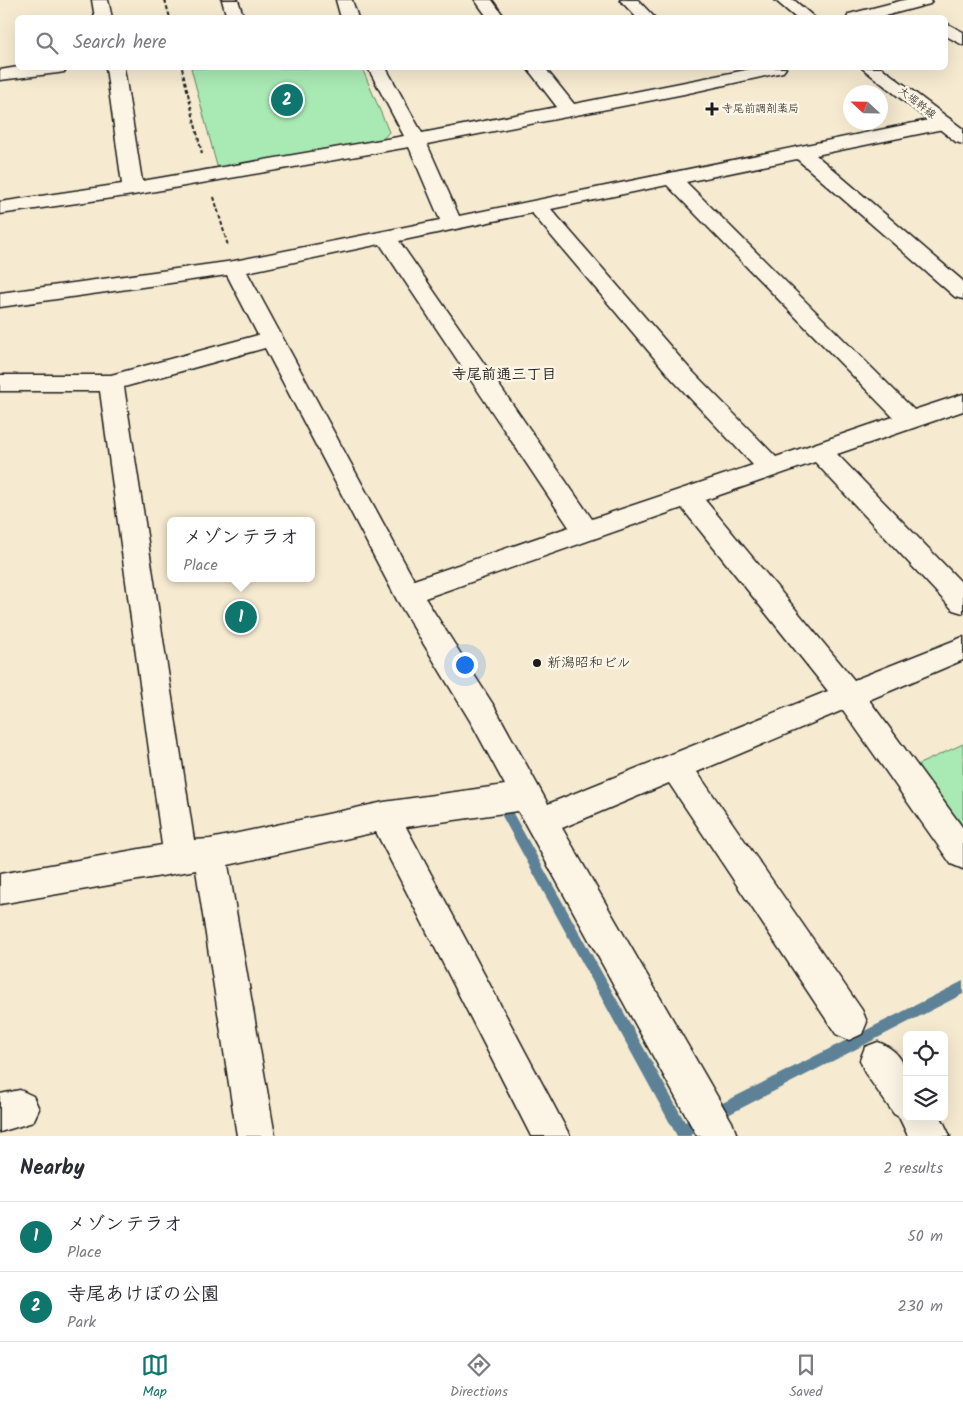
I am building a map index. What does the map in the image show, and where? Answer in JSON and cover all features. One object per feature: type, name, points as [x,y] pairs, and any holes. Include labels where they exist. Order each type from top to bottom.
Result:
[{"type":"street","points":[[100,0],[103,15]]},
{"type":"street","points":[[230,0],[235,15]]},
{"type":"street","points":[[344,0],[349,15]]},
{"type":"street","points":[[483,0],[495,15]]},
{"type":"street","points":[[628,0],[645,15]]},
{"type":"street","points":[[783,0],[803,15]]},
{"type":"street","points":[[867,15],[917,2],[927,15]]},
{"type":"street","points":[[948,29],[963,40]]},
{"type":"street","points":[[0,75],[41,70]]},
{"type":"street","points":[[115,70],[133,189]]},
{"type":"street","points":[[378,70],[416,140],[452,223]]},
{"type":"street","points":[[538,70],[570,110]]},
{"type":"street","points":[[706,70],[720,82]]},
{"type":"street","points":[[0,208],[133,189],[416,140],[720,82],[769,70]]},
{"type":"street","name":"大堀幹線","points":[[874,70],[963,138]]},
{"type":"street","points":[[0,300],[234,268],[943,123]]},
{"type":"street","points":[[802,153],[963,292]]},
{"type":"street","points":[[672,179],[910,420]]},
{"type":"street","points":[[538,207],[643,331],[730,429],[772,468]]},
{"type":"street","points":[[385,236],[586,531]]},
{"type":"street","points":[[234,268],[407,593],[483,715],[718,1136]]},
{"type":"street","points":[[0,383],[111,382],[272,340]]},
{"type":"street","points":[[111,382],[195,855],[256,1136]]},
{"type":"street","points":[[407,593],[910,420],[958,410]]},
{"type":"street","points":[[819,451],[963,602]]},
{"type":"street","points":[[687,497],[849,695],[963,854]]},
{"type":"street","points":[[0,888],[195,855],[384,816],[534,809],[674,766],[963,648]]},
{"type":"street","points":[[674,766],[849,1022]]},
{"type":"street","points":[[384,816],[551,1136]]},
{"type":"street","points":[[878,1060],[903,1095]]},
{"type":"street","points":[[921,1121],[931,1136]]},
{"type":"path","points":[[166,0],[169,15]]},
{"type":"green space","points":[[192,70],[363,70],[389,132],[383,139],[228,167],[217,166]]},
{"type":"green space","points":[[963,744],[963,828],[915,766]]},
{"type":"waterway","points":[[506,812],[685,1136]]},
{"type":"waterway","points":[[683,1131],[963,987]]},
{"type":"place","name":"寺尾あけぼの公園","points":[[287,100]]},
{"type":"place","name":"寺尾前調剤薬局","points":[[712,109]]},
{"type":"place","name":"メゾンテラオ","points":[[241,617]]},
{"type":"place","name":"新潟昭和ビル","points":[[537,663]]},
{"type":"district","name":"寺尾前通三丁目","points":[[504,375]]}]
